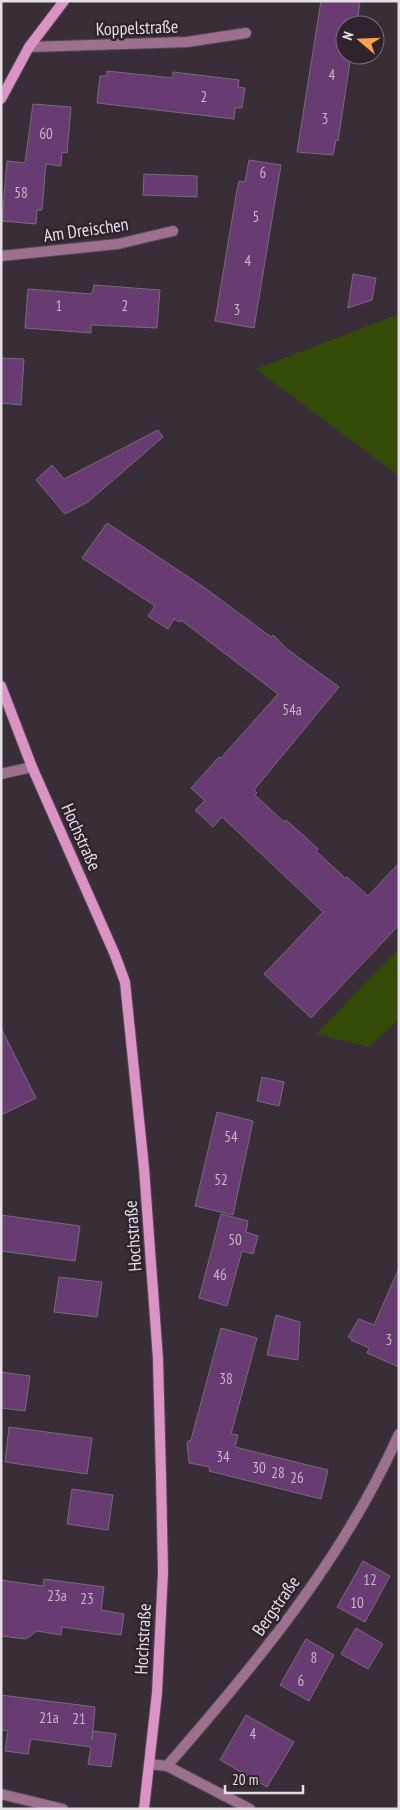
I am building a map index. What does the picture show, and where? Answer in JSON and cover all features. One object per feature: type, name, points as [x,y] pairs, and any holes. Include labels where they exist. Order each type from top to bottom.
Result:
[{"type":"street","points":[[1,99],[29,47],[64,1]]},
{"type":"street","name":"Koppelstraße","points":[[29,47],[187,42],[246,33]]},
{"type":"street","name":"Am Dreischen","points":[[1,256],[118,244],[173,231]]},
{"type":"street","name":"Hochstraße","points":[[1,686],[32,767],[115,954],[125,982],[144,1168],[158,1359],[163,1572],[156,1693],[144,1809]]},
{"type":"street","points":[[1,774],[32,767]]},
{"type":"street","name":"Bergstraße","points":[[167,1766],[215,1712],[266,1649],[349,1531],[399,1434]]},
{"type":"street","points":[[149,1764],[167,1766],[250,1809]]},
{"type":"street","points":[[1,1794],[63,1809]]},
{"type":"green space","points":[[399,314],[399,476],[256,369]]},
{"type":"green space","points":[[399,949],[399,1019],[369,1047],[316,1034]]},
{"type":"building","points":[[321,1],[360,1],[358,15],[335,15],[335,65],[349,65],[338,141],[336,140],[333,155],[297,152]]},
{"type":"building","points":[[107,71],[173,78],[173,72],[239,80],[238,87],[245,88],[242,108],[235,108],[234,119],[97,103],[100,76],[107,76]]},
{"type":"building","points":[[33,104],[71,107],[67,153],[62,152],[61,166],[46,164],[42,210],[37,210],[36,224],[2,221],[7,161],[25,163]]},
{"type":"building","points":[[249,160],[281,165],[254,328],[215,321],[237,190],[239,181],[245,182]]},
{"type":"building","points":[[144,174],[197,176],[197,197],[143,195]]},
{"type":"building","points":[[353,274],[376,278],[372,300],[348,308]]},
{"type":"building","points":[[94,285],[160,290],[157,328],[91,325],[91,333],[25,328],[28,289],[92,294]]},
{"type":"building","points":[[1,358],[24,359],[21,405],[1,403]]},
{"type":"building","points":[[158,430],[163,437],[88,502],[65,514],[36,480],[52,465],[64,479]]},
{"type":"building","points":[[107,523],[205,588],[271,637],[273,635],[287,649],[339,687],[254,790],[257,793],[255,795],[284,822],[286,820],[303,835],[318,849],[316,851],[368,896],[399,863],[399,925],[311,1018],[264,974],[323,912],[222,817],[213,827],[195,810],[205,801],[191,788],[219,757],[221,758],[278,694],[181,620],[180,622],[174,619],[168,629],[148,616],[155,606],[82,558]]},
{"type":"building","points":[[1,1028],[36,1098],[1,1115]]},
{"type":"building","points":[[262,1077],[284,1082],[279,1106],[257,1101]]},
{"type":"building","points":[[217,1112],[253,1121],[233,1215],[195,1206]]},
{"type":"building","points":[[221,1214],[248,1221],[246,1232],[258,1236],[253,1254],[242,1251],[227,1306],[199,1298]]},
{"type":"building","points":[[1,1215],[80,1226],[75,1261],[1,1251]]},
{"type":"building","points":[[399,1268],[399,1367],[367,1353],[369,1348],[348,1337],[359,1319],[374,1325]]},
{"type":"building","points":[[59,1277],[102,1282],[97,1317],[54,1312]]},
{"type":"building","points":[[276,1315],[300,1322],[298,1360],[267,1355]]},
{"type":"building","points":[[221,1328],[257,1338],[231,1434],[238,1435],[235,1447],[328,1470],[321,1499],[209,1471],[210,1467],[189,1463],[187,1442],[191,1440]]},
{"type":"building","points":[[1,1372],[30,1376],[25,1411],[1,1408]]},
{"type":"building","points":[[9,1427],[92,1438],[87,1474],[5,1462]]},
{"type":"building","points":[[72,1489],[113,1495],[108,1530],[67,1524]]},
{"type":"building","points":[[363,1561],[390,1576],[365,1622],[337,1607]]},
{"type":"building","points":[[44,1579],[104,1587],[101,1610],[124,1614],[121,1635],[62,1627],[61,1635],[37,1631],[26,1639],[1,1636],[1,1580],[43,1586]]},
{"type":"building","points":[[356,1628],[383,1644],[368,1669],[341,1654]]},
{"type":"building","points":[[306,1639],[334,1655],[309,1701],[280,1685]]},
{"type":"building","points":[[1,1695],[95,1707],[92,1740],[93,1731],[116,1734],[111,1767],[88,1764],[91,1747],[31,1739],[28,1754],[5,1751],[8,1731],[1,1730]]},
{"type":"building","points":[[246,1715],[294,1742],[267,1787],[220,1760]]}]
